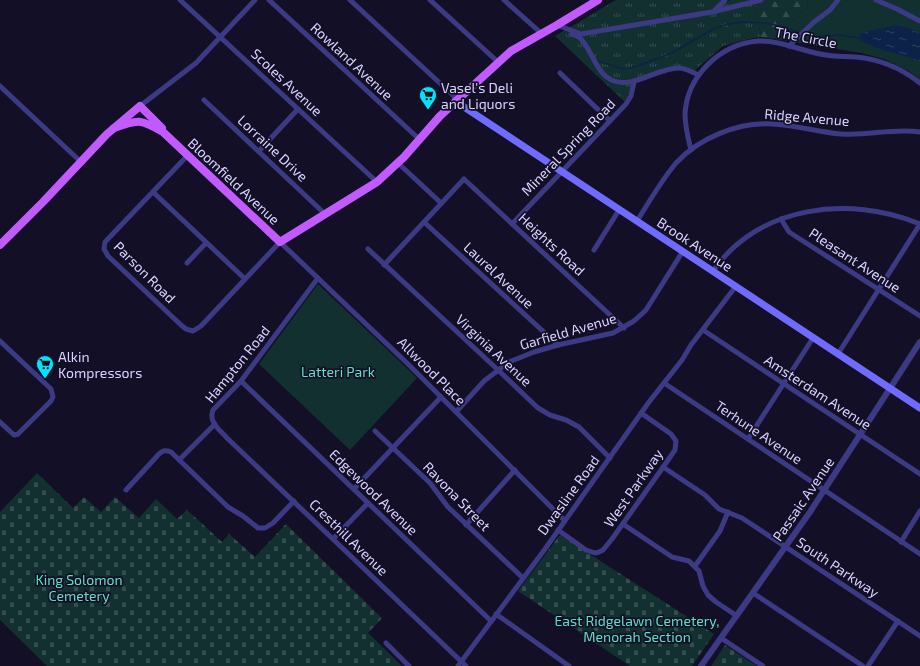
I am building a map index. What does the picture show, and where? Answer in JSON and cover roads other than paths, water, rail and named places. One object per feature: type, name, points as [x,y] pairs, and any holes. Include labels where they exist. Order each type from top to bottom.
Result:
[{"type":"main road","name":"Bloomfield Avenue","points":[[114,128],[130,122],[142,122],[163,132],[280,242],[377,182],[398,163],[437,118],[511,51],[598,0]]},
{"type":"main road","name":"Brook Avenue","points":[[456,100],[619,210],[920,408]]},
{"type":"main road","name":"Bloomfield Avenue","points":[[0,245],[107,134],[140,106],[163,128],[163,132]]},
{"type":"street","name":"Scoles Avenue","points":[[180,0],[377,182]]},
{"type":"street","points":[[140,106],[196,63],[255,0]]},
{"type":"street","name":"Rowland Avenue","points":[[269,0],[419,139]]},
{"type":"street","points":[[350,0],[456,100]]},
{"type":"street","points":[[430,0],[498,62]]},
{"type":"street","points":[[712,12],[725,0]]},
{"type":"street","points":[[557,25],[581,34],[712,12],[761,0]]},
{"type":"street","points":[[789,46],[814,22],[830,10],[838,0]]},
{"type":"street","points":[[876,0],[920,21]]},
{"type":"street","points":[[508,1],[541,33]]},
{"type":"street","points":[[557,25],[580,38],[601,72],[614,81],[634,82],[651,74],[667,69],[681,68],[699,75]]},
{"type":"street","name":"The Circle","points":[[691,150],[686,123],[686,107],[691,90],[699,75],[712,60],[724,51],[742,44],[763,41],[773,42],[825,55],[856,57],[879,61],[901,70],[920,83]]},
{"type":"street","points":[[560,73],[610,121]]},
{"type":"street","name":"Mineral Spring Road","points":[[512,224],[626,104],[631,96],[634,82]]},
{"type":"street","points":[[0,86],[81,162]]},
{"type":"street","name":"Lorraine Drive","points":[[204,100],[325,214]]},
{"type":"street","points":[[259,151],[298,109]]},
{"type":"street","name":"Ridge Avenue","points":[[636,221],[676,163],[704,141],[736,128],[764,124],[843,134],[890,131],[920,132]]},
{"type":"street","name":"Parson Road","points":[[188,155],[105,242],[105,253],[186,329],[193,331],[211,315],[280,242]]},
{"type":"street","points":[[384,264],[441,203],[398,163]]},
{"type":"street","name":"Heights Road","points":[[441,203],[464,179],[624,328]]},
{"type":"street","points":[[153,192],[245,279]]},
{"type":"street","points":[[713,271],[725,254],[756,230],[781,219],[807,212],[835,209],[860,209],[894,215],[920,224],[838,354]]},
{"type":"street","points":[[594,250],[619,210]]},
{"type":"street","name":"Pleasant Avenue","points":[[781,219],[789,232],[803,242],[920,316]]},
{"type":"street","name":"Laurel Avenue","points":[[424,222],[558,345]]},
{"type":"street","name":"Allwood Place","points":[[280,242],[392,348],[564,520]]},
{"type":"street","points":[[187,263],[206,243]]},
{"type":"street","name":"Virginia Avenue","points":[[368,249],[538,408],[578,427],[610,458]]},
{"type":"street","name":"Garfield Avenue","points":[[456,412],[484,381],[498,370],[517,359],[558,345],[613,333],[634,321],[646,310],[683,252]]},
{"type":"street","name":"Hampton Road","points":[[179,460],[215,424],[211,415],[213,410],[241,381],[318,278]]},
{"type":"street","name":"Dwasline Road","points":[[460,664],[641,413],[736,286]]},
{"type":"street","name":"Amsterdam Avenue","points":[[702,330],[920,474]]},
{"type":"street","points":[[748,439],[813,338]]},
{"type":"street","points":[[0,341],[51,389],[53,397],[18,434],[14,435],[0,422]]},
{"type":"street","name":"Passaic Avenue","points":[[701,666],[786,547],[920,342]]},
{"type":"street","name":"Edgewood Avenue","points":[[241,381],[491,621]]},
{"type":"street","name":"Terhune Avenue","points":[[664,383],[920,554]]},
{"type":"street","points":[[354,489],[441,397]]},
{"type":"street","name":"West Parkway","points":[[558,530],[591,552],[599,552],[608,545],[623,524],[675,450],[676,446],[672,434],[641,413]]},
{"type":"street","name":"Cresthill Avenue","points":[[215,424],[460,664],[466,666]]},
{"type":"street","name":"Ravona Street","points":[[374,431],[430,483],[448,507],[523,578]]},
{"type":"street","points":[[126,490],[161,452],[167,450],[228,507],[243,516],[258,528],[265,528],[273,523],[294,501]]},
{"type":"street","name":"South Parkway","points":[[663,467],[704,494],[719,509],[742,518],[920,636]]},
{"type":"street","points":[[466,524],[515,470]]},
{"type":"street","points":[[334,539],[368,503]]},
{"type":"street","points":[[901,542],[920,511]]},
{"type":"street","points":[[695,566],[720,531],[728,512]]},
{"type":"street","points":[[623,524],[667,554],[686,559],[695,566],[699,571],[703,586],[708,595],[737,616]]},
{"type":"street","points":[[753,593],[863,666]]},
{"type":"street","points":[[496,614],[569,666]]},
{"type":"street","points":[[868,666],[898,621]]},
{"type":"street","points":[[721,638],[763,666]]},
{"type":"street","points":[[386,643],[409,666]]},
{"type":"water","points":[[896,25],[907,27],[920,34],[920,61],[880,49],[860,41],[859,35],[869,31]]},
{"type":"waterway","points":[[598,61],[623,69],[635,67],[672,53],[715,28],[742,22],[766,23],[800,33]]},
{"type":"waterway","points":[[804,34],[814,37],[839,35],[859,38]]},
{"type":"place","name":"Vasel's Deli and Liquors","points":[[428,110]]},
{"type":"place","name":"Alkin Kompressors","points":[[45,379]]},
{"type":"park label","name":"Latteri Park","points":[[338,371]]},
{"type":"park label","name":"King Solomon Cemetery","points":[[79,588]]},
{"type":"park label","name":"East Ridgelawn Cemetery, Menorah Section","points":[[637,628]]}]
